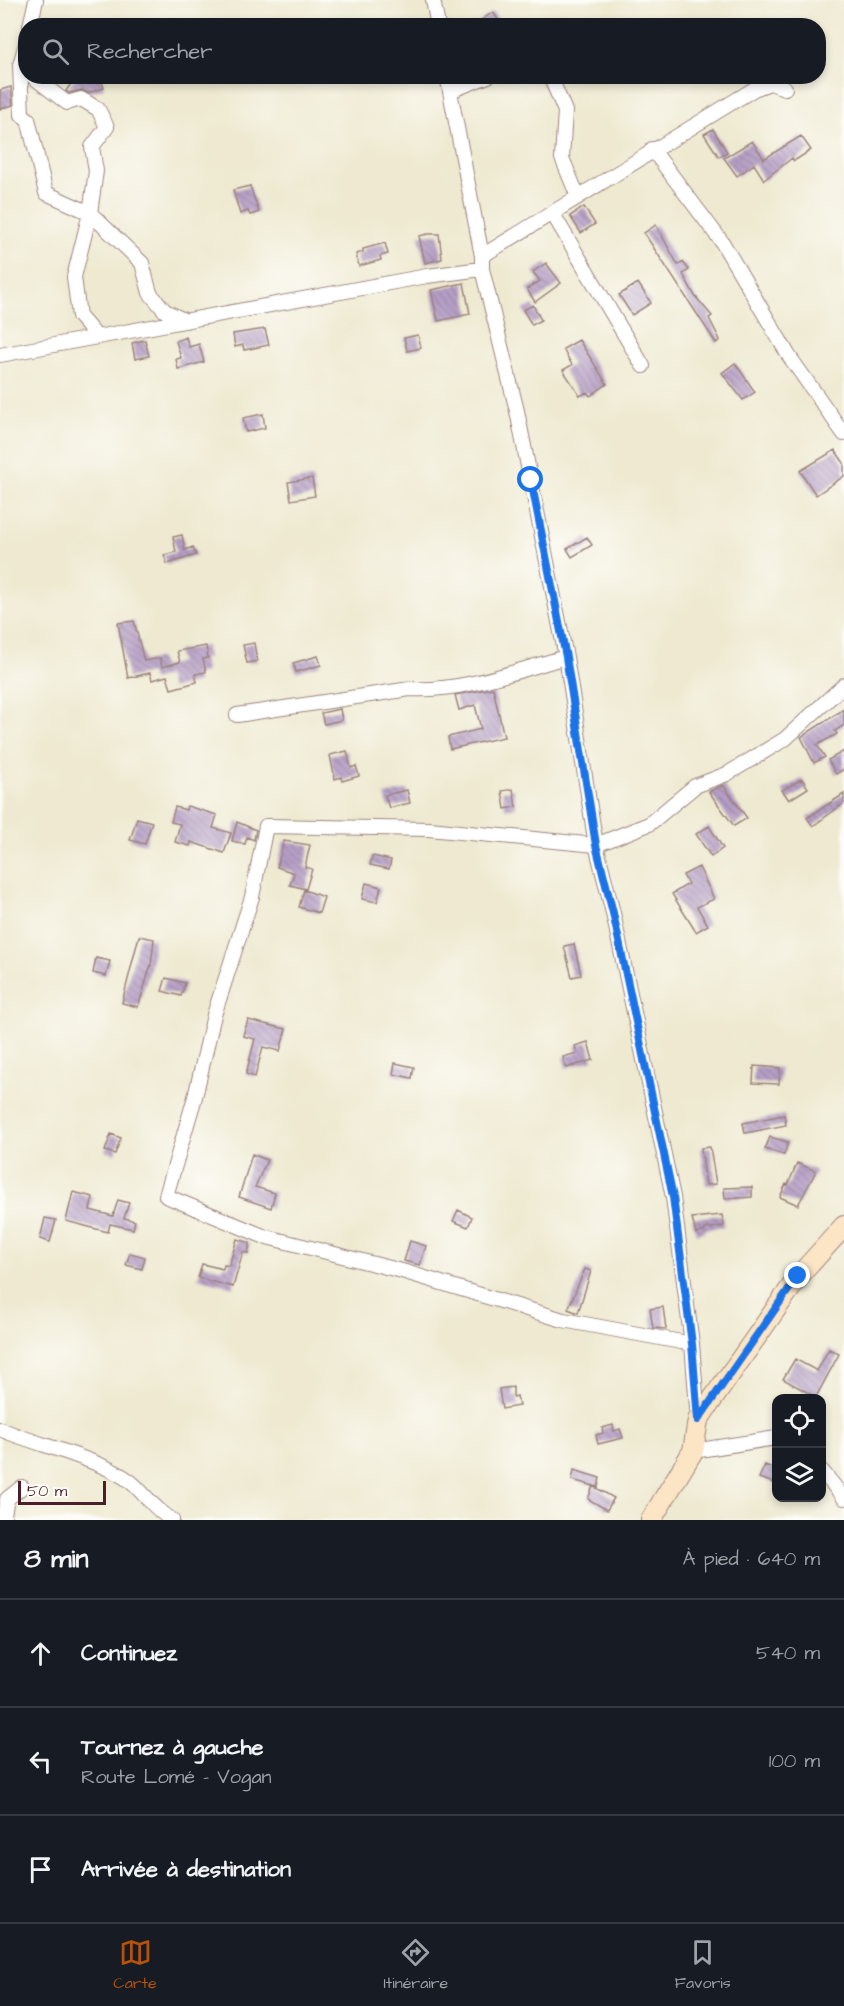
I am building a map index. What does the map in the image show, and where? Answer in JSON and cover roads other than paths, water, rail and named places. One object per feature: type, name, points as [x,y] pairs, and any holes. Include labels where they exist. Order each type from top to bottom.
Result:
[{"type":"main road","points":[[651,1520],[693,1451],[698,1420],[798,1276],[844,1226]]},
{"type":"street","points":[[32,18],[36,0]]},
{"type":"street","points":[[433,0],[436,18]]},
{"type":"street","points":[[23,84],[22,115],[28,119],[46,193],[90,213],[142,263],[150,294],[165,311],[186,321]]},
{"type":"street","points":[[42,84],[67,103],[81,99],[98,109],[107,127],[92,147],[96,171],[90,213],[74,277],[79,316],[97,337]]},
{"type":"street","points":[[449,84],[482,263],[517,411],[566,657],[596,845],[613,913],[673,1197],[692,1344],[698,1420]]},
{"type":"street","points":[[450,91],[468,84]]},
{"type":"street","points":[[553,84],[565,111],[562,158],[578,197]]},
{"type":"street","points":[[0,355],[427,276],[482,263],[652,149],[754,89],[770,84],[785,88]]},
{"type":"street","points":[[652,149],[722,242],[789,356],[844,434]]},
{"type":"street","points":[[553,214],[643,366]]},
{"type":"street","points":[[237,715],[410,689],[437,690],[486,680],[566,657]]},
{"type":"street","points":[[692,1344],[562,1320],[402,1271],[263,1236],[166,1196],[195,1097],[214,1015],[252,897],[266,826],[429,829],[596,845],[649,824],[695,786],[727,774],[785,739],[844,685]]},
{"type":"street","points":[[0,1429],[98,1466],[130,1482],[154,1509],[172,1520]]},
{"type":"street","points":[[693,1451],[772,1439]]},
{"type":"street","points":[[826,1476],[844,1498]]},
{"type":"street","points":[[3,1520],[7,1500],[22,1487]]}]
